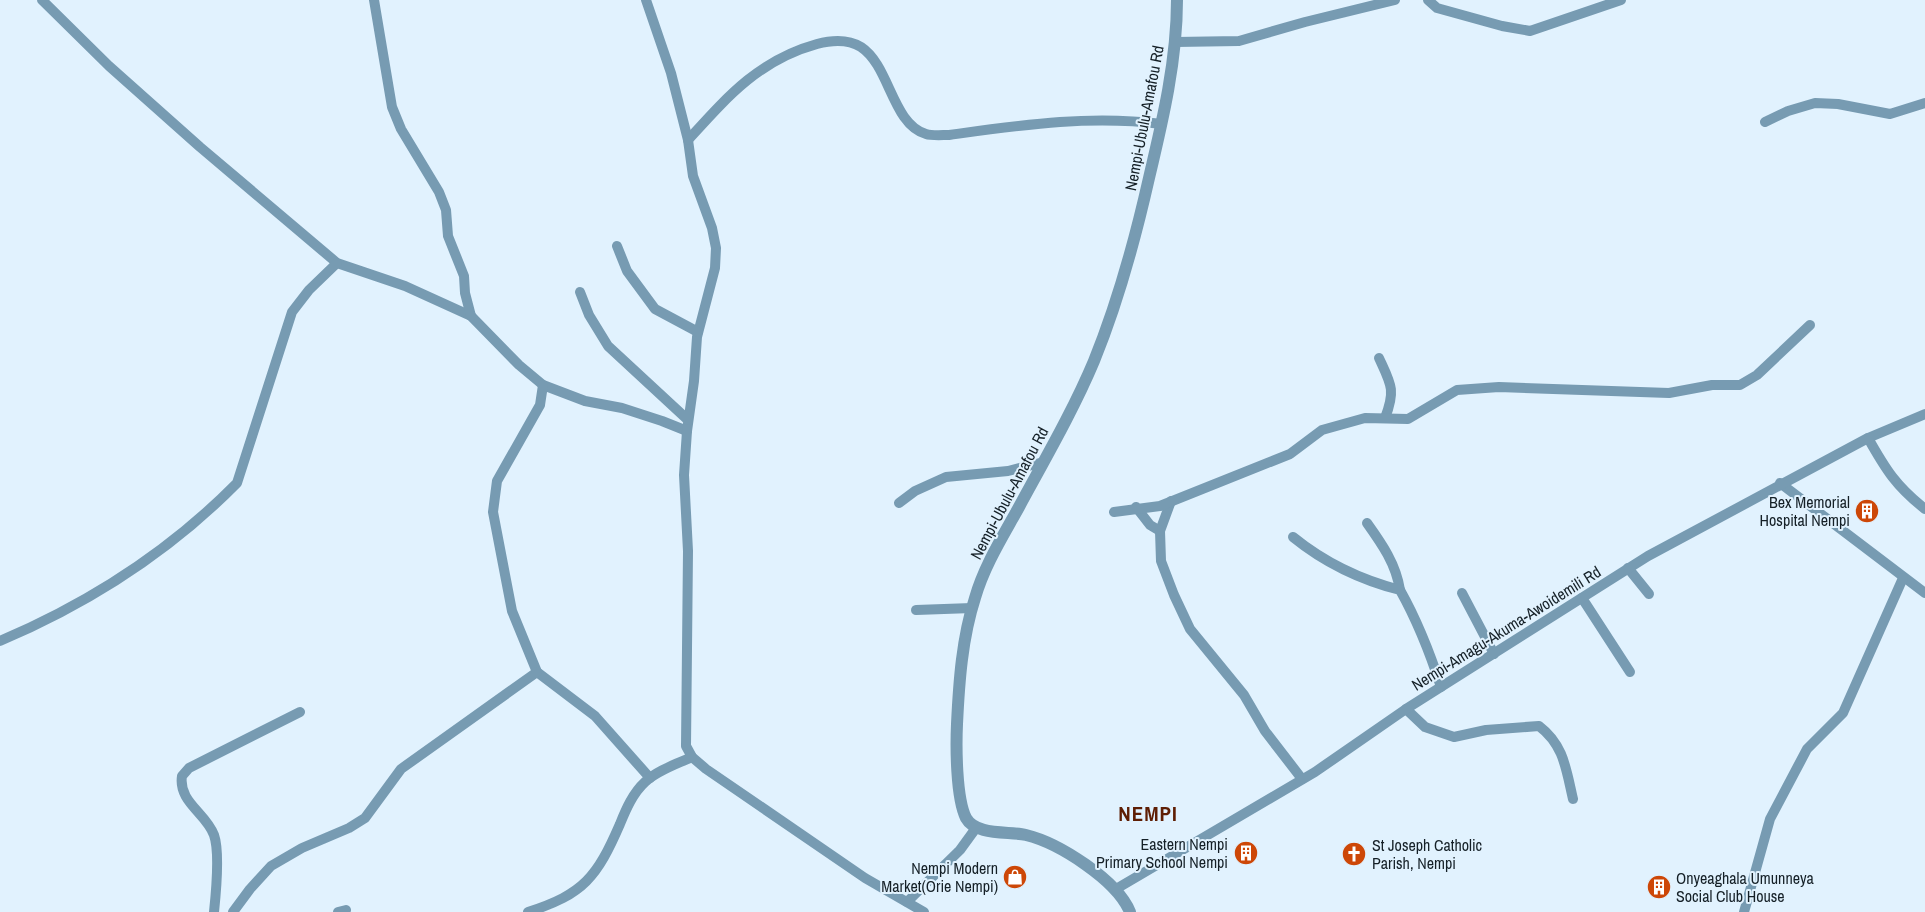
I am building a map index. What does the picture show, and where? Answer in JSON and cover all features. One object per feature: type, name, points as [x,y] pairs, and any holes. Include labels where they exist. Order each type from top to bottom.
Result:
[{"type":"street","points":[[42,0],[109,66],[186,135],[337,263],[405,286],[470,316],[519,365],[543,385],[584,401],[622,408],[687,431]]},
{"type":"street","points":[[374,0],[392,107],[401,129],[439,192],[446,210],[448,236],[464,276],[465,293],[470,316]]},
{"type":"street","points":[[646,0],[672,73],[688,140],[693,176],[712,228],[716,248],[715,268],[698,332],[684,475],[688,551],[686,746],[692,757],[857,873],[924,912]]},
{"type":"street","name":"Nempi-Ubulu-Amafou Rd","points":[[976,828],[967,819],[955,757],[961,666],[972,608],[995,552],[1044,462],[1094,360],[1133,246],[1162,124],[1176,42],[1177,0]]},
{"type":"street","points":[[1176,42],[1239,42],[1305,22],[1395,0]]},
{"type":"street","points":[[1428,0],[1437,8],[1502,26],[1530,31],[1621,0]]},
{"type":"street","points":[[688,140],[748,78],[774,61],[829,41],[843,41],[861,47],[875,62],[906,118],[915,129],[926,135],[948,135],[1083,119],[1122,119],[1162,124]]},
{"type":"street","points":[[1765,122],[1788,111],[1815,103],[1838,104],[1890,114],[1925,103]]},
{"type":"street","points":[[617,246],[627,271],[655,309],[698,332]]},
{"type":"street","points":[[0,641],[35,626],[130,573],[219,501],[237,482],[292,312],[309,290],[337,263]]},
{"type":"street","points":[[580,292],[589,315],[608,346],[688,420]]},
{"type":"street","points":[[1114,512],[1160,506],[1290,454],[1322,430],[1365,418],[1408,419],[1457,390],[1499,387],[1669,393],[1712,385],[1740,385],[1757,375],[1810,325]]},
{"type":"street","points":[[1379,358],[1390,382],[1392,399],[1385,418]]},
{"type":"street","points":[[543,385],[540,405],[497,482],[493,512],[512,612],[537,672],[595,716],[650,778]]},
{"type":"street","name":"Nempi-Amagu-Akuma-Awoidemili Rd","points":[[1116,890],[1302,779],[1406,709],[1628,568],[1868,438],[1925,414]]},
{"type":"street","points":[[1868,438],[1883,465],[1902,492],[1925,509]]},
{"type":"street","points":[[899,503],[915,491],[946,477],[1008,471],[1044,462]]},
{"type":"street","points":[[1780,484],[1903,578],[1925,592]]},
{"type":"street","points":[[1171,500],[1160,531],[1161,561],[1174,595],[1190,629],[1244,694],[1265,731],[1302,779]]},
{"type":"street","points":[[1136,508],[1150,525],[1160,531]]},
{"type":"street","points":[[1367,523],[1386,549],[1398,576],[1400,590],[1415,617],[1430,653],[1440,687]]},
{"type":"street","points":[[1293,536],[1336,566],[1370,582],[1400,590]]},
{"type":"street","points":[[1628,568],[1649,594]]},
{"type":"street","points":[[1744,912],[1770,819],[1807,748],[1843,714],[1903,578]]},
{"type":"street","points":[[1462,593],[1494,654]]},
{"type":"street","points":[[1582,598],[1630,672]]},
{"type":"street","points":[[916,610],[972,608]]},
{"type":"street","points":[[233,912],[250,889],[271,866],[302,848],[349,828],[365,818],[401,769],[537,672]]},
{"type":"street","points":[[1406,709],[1425,727],[1454,738],[1486,730],[1539,726],[1553,737],[1565,762],[1573,799]]},
{"type":"street","points":[[214,912],[216,887],[214,835],[206,821],[195,810],[183,793],[182,776],[189,768],[300,712]]},
{"type":"street","points":[[528,912],[554,904],[578,890],[593,877],[610,848],[630,800],[650,778],[692,757]]},
{"type":"street","points":[[907,902],[960,850],[976,828],[1027,835],[1057,849],[1092,870],[1116,890],[1130,912]]},
{"type":"place","name":"Bex Memorial Hospital Nempi","points":[[1867,511]]},
{"type":"place","name":"Eastern Nempi Primary School Nempi","points":[[1246,853]]},
{"type":"place","name":"St Joseph Catholic Parish, Nempi","points":[[1354,854]]},
{"type":"place","name":"Nempi Modern Market(Orie Nempi)","points":[[1015,877]]},
{"type":"place","name":"Onyeaghala Umunneya Social Club House","points":[[1659,887]]},
{"type":"district","name":"NEMPI","points":[[1148,813]]}]
